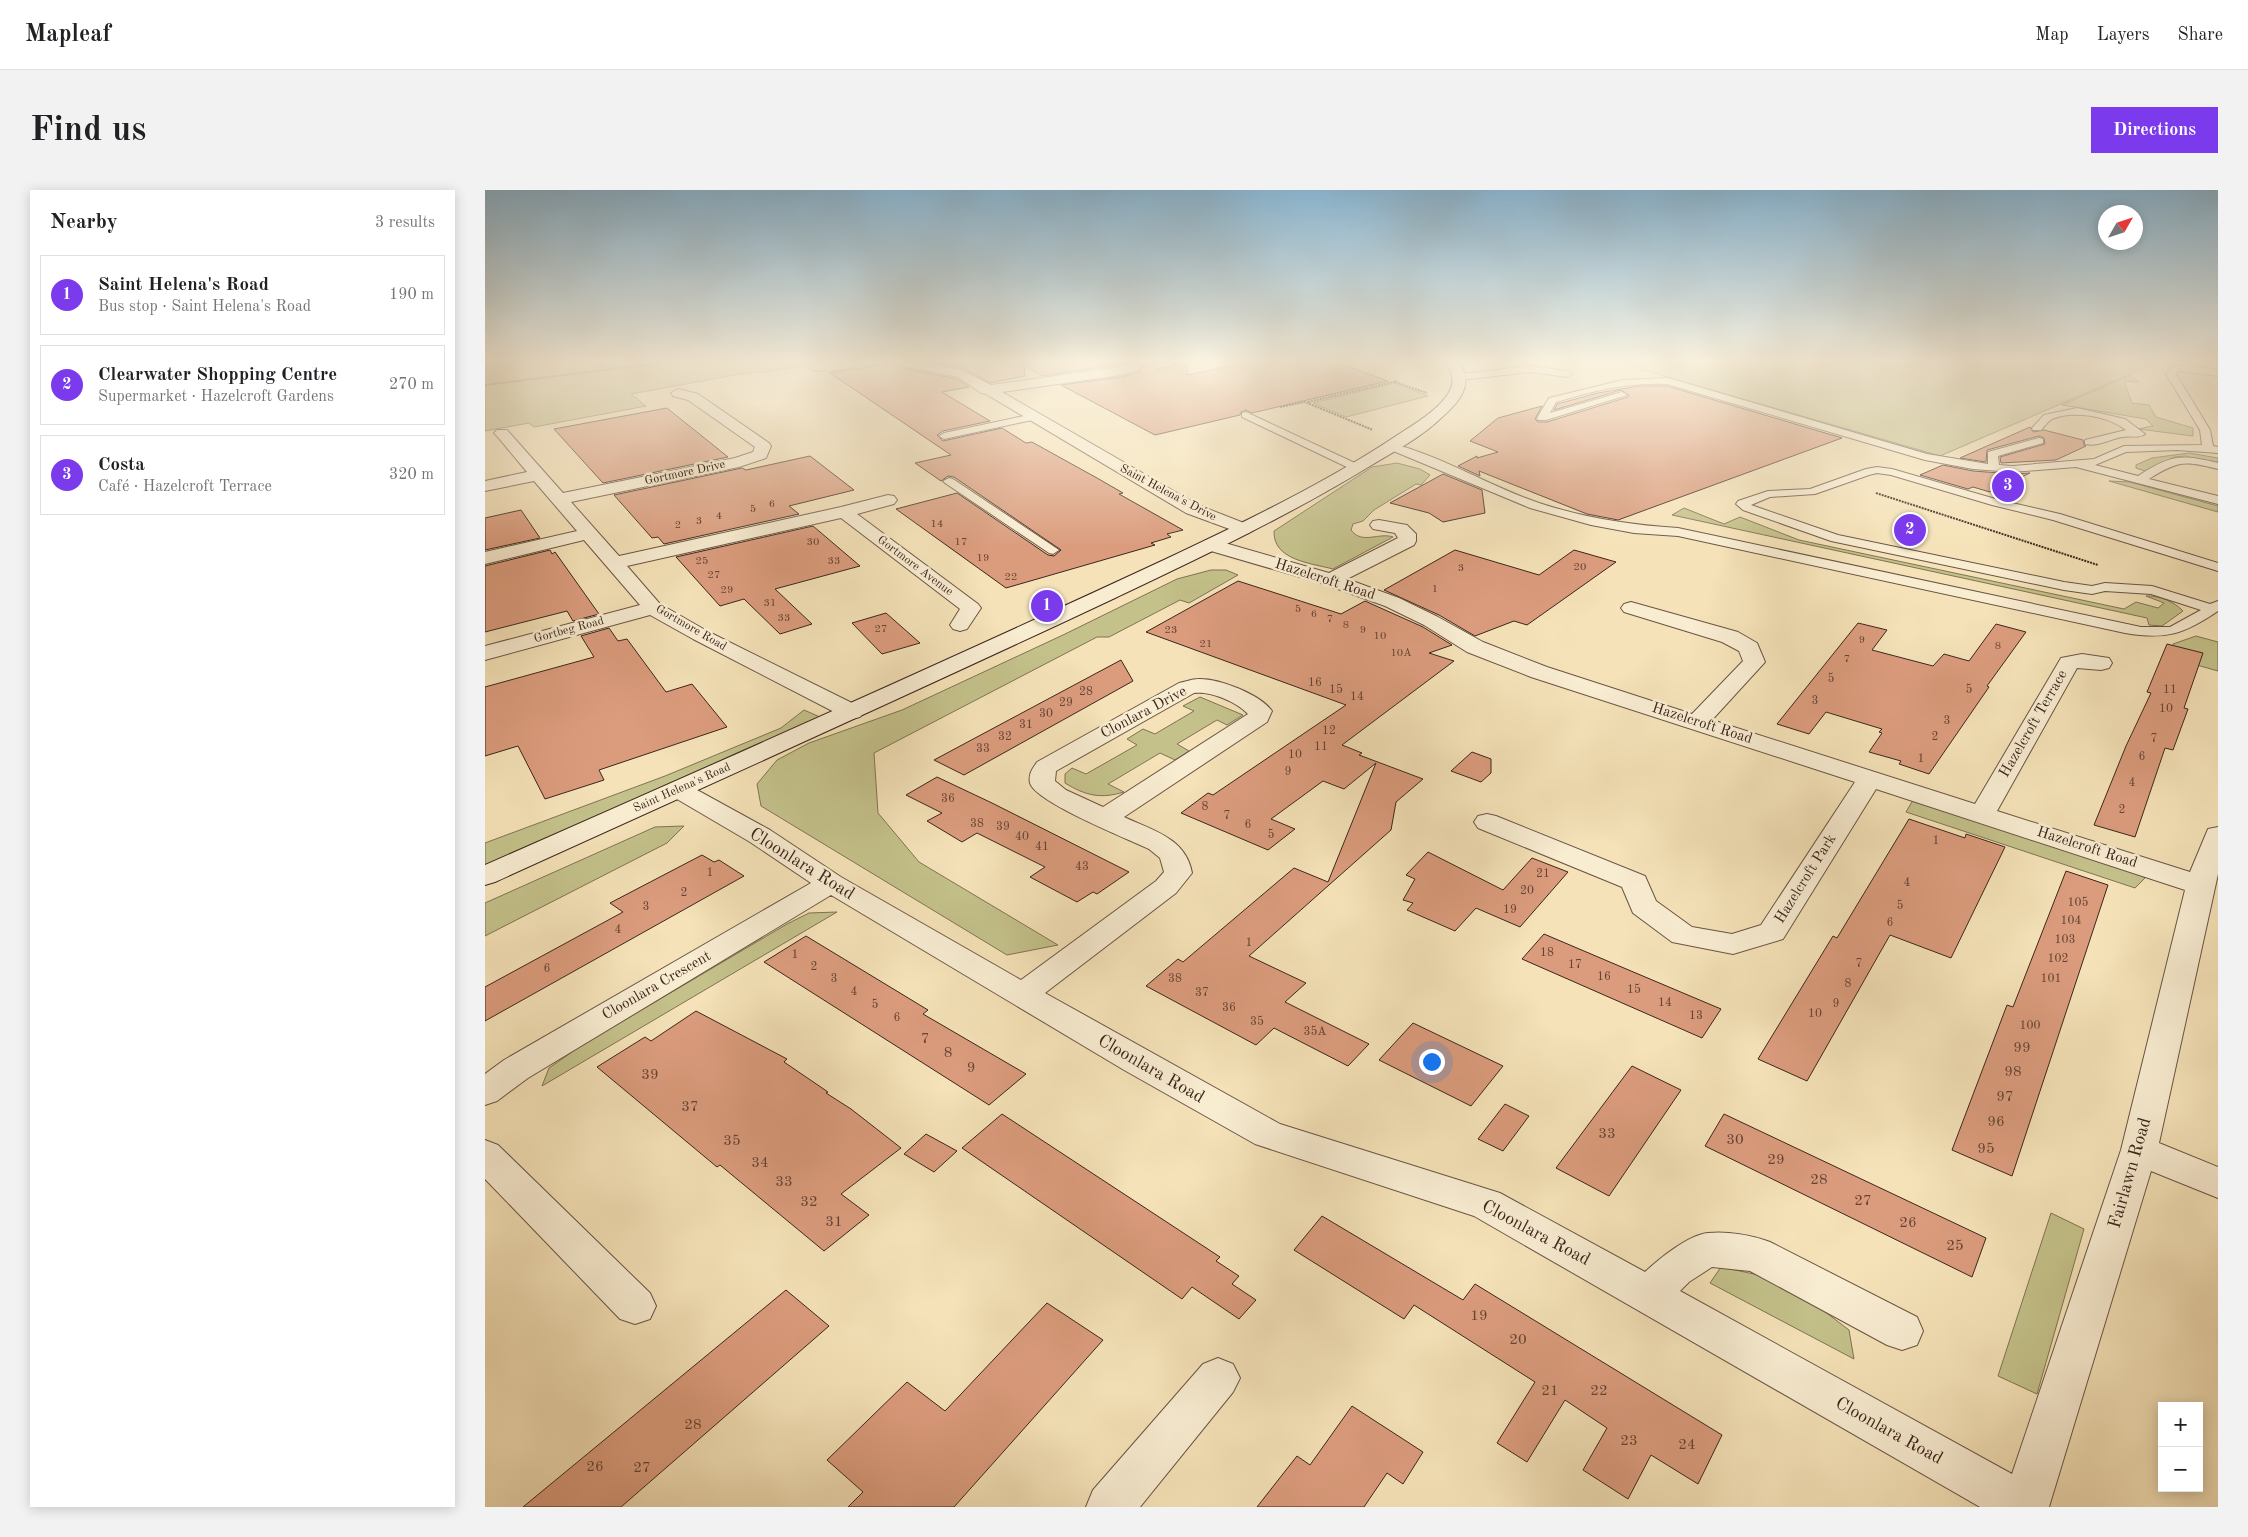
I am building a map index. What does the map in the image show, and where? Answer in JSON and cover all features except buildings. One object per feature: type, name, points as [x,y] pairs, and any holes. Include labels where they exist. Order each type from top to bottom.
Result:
[{"type":"street","name":"Gortmore Drive","points":[[560,499],[739,462],[761,455],[763,446],[732,424]]},
{"type":"street","name":"Saint Helena's Drive","points":[[1046,424],[1192,509],[1243,530]]},
{"type":"street","name":"Saint Helena's Road","points":[[485,876],[852,712],[1243,530],[1311,494],[1423,424]]},
{"type":"street","name":"Gortmore Road","points":[[503,433],[653,608],[700,635],[852,712]]},
{"type":"street","points":[[485,486],[539,475]]},
{"type":"street","points":[[615,563],[844,512],[888,500]]},
{"type":"street","name":"Gortmore Avenue","points":[[844,512],[971,608],[960,625]]},
{"type":"street","points":[[1331,580],[1407,541],[1407,534],[1401,529],[1379,525]]},
{"type":"street","points":[[485,558],[589,534]]},
{"type":"street","name":"Hazelcroft Road","points":[[1211,545],[1331,580],[1392,602],[1484,650],[1539,672],[2200,885]]},
{"type":"street","name":"Gortbeg Road","points":[[485,653],[653,608]]},
{"type":"street","points":[[1631,608],[1730,637],[1749,648],[1754,662],[1696,722]]},
{"type":"street","name":"Hazelcroft Terrace","points":[[1982,814],[2069,663],[2082,661],[2101,663]]},
{"type":"street","name":"Clonlara Drive","points":[[1023,994],[1166,887],[1178,873],[1177,861],[1169,850],[1159,843],[1104,818],[1057,796],[1043,784],[1042,775],[1046,767],[1187,688],[1200,686],[1212,688],[1252,704],[1260,710],[1259,717],[1104,818]]},
{"type":"street","name":"Hazelcroft Park","points":[[1487,822],[1635,882],[1643,906],[1683,935],[1733,944],[1772,932],[1870,778]]},
{"type":"street","name":"Cloonlara Road","points":[[679,790],[759,836],[831,883],[1136,1061],[1269,1134],[1487,1204],[2025,1507]]},
{"type":"street","name":"Fairlawn Road","points":[[2025,1507],[2139,1150],[2200,885],[2218,835]]},
{"type":"street","name":"Cloonlara Crescent","points":[[485,1092],[516,1069],[831,883]]},
{"type":"street","points":[[2139,1150],[2218,1184]]},
{"type":"street","points":[[485,1155],[635,1306]]},
{"type":"street","points":[[1649,1296],[1675,1270],[1707,1250],[1756,1254],[1902,1331]]},
{"type":"street","points":[[1110,1507],[1218,1378]]},
{"type":"lane","points":[[944,436],[998,424]]},
{"type":"lane","points":[[1265,424],[1355,467]]},
{"type":"lane","points":[[1815,424],[1925,457],[1994,468],[2013,469],[2096,462],[2124,449],[2146,450],[2162,447],[2213,449]]},
{"type":"lane","points":[[2037,428],[2040,424]]},
{"type":"lane","points":[[2093,424],[2149,437],[2184,439],[2213,449]]},
{"type":"lane","points":[[2202,424],[2213,449]]},
{"type":"lane","points":[[2089,442],[2097,442],[2130,433]]},
{"type":"lane","points":[[2124,449],[2124,443],[2149,437]]},
{"type":"lane","points":[[1994,468],[1992,454],[2039,441]]},
{"type":"lane","points":[[1394,444],[1534,505],[1591,521],[1634,529],[1678,532],[2125,629],[2149,633],[2169,633],[2179,630],[2215,607]]},
{"type":"lane","points":[[2142,479],[2165,464],[2183,458],[2218,466]]},
{"type":"lane","points":[[2076,464],[2142,479],[2218,500]]},
{"type":"lane","points":[[2215,607],[2152,590],[2073,588],[1835,538],[1743,504],[1768,494],[1811,492],[1866,472],[1877,470],[1892,472],[1996,503],[2056,517],[2218,567]]},
{"type":"lane","points":[[949,481],[1053,550]]},
{"type":"path","points":[[1353,424],[1394,444]]},
{"type":"path","points":[[1840,481],[2105,567]]},
{"type":"shaded area","points":[[485,424],[521,424],[485,431]]},
{"type":"shaded area","points":[[531,424],[548,424],[534,427]]},
{"type":"shaded area","points":[[1831,424],[2013,424],[1940,456]]},
{"type":"shaded area","points":[[2151,424],[2181,424],[2193,428],[2193,436],[2138,429],[2153,426]]},
{"type":"shaded area","points":[[2189,453],[2218,458],[2218,464],[2186,456],[2174,457],[2145,471],[2136,468],[2136,465],[2152,458]]},
{"type":"shaded area","points":[[1397,463],[1420,469],[1430,475],[1421,485],[1416,484],[1374,510],[1363,521],[1353,524],[1351,530],[1360,537],[1393,537],[1333,569],[1295,559],[1286,554],[1275,541],[1274,531],[1372,467]]},
{"type":"shaded area","points":[[2109,481],[2130,482],[2218,506],[2218,512]]},
{"type":"shaded area","points":[[1684,508],[1724,524],[1740,517],[1799,540],[2124,609],[2136,602],[2158,608],[2164,603],[2146,596],[2151,596],[2171,602],[2183,611],[2162,626],[2149,625],[2147,618],[1672,515]]},
{"type":"shaded area","points":[[1211,570],[1226,570],[1238,575],[1189,603],[1180,600],[1109,637],[1097,637],[874,753],[878,813],[919,862],[1058,945],[1007,955],[761,806],[757,784],[777,760],[809,743],[902,710],[1063,635],[1177,579]]},
{"type":"shaded area","points":[[2196,636],[2218,642],[2218,671],[2172,658],[2173,644]]},
{"type":"shaded area","points":[[1200,697],[1243,715],[1227,725],[1217,720],[1177,744],[1189,751],[1175,760],[1160,753],[1108,784],[1124,792],[1101,796],[1094,795],[1080,791],[1065,783],[1065,774],[1072,768],[1086,774],[1137,745],[1127,739],[1143,729],[1155,734],[1194,711],[1183,706]]},
{"type":"shaded area","points":[[804,710],[820,717],[671,785],[485,865],[485,843],[665,776],[781,728]]},
{"type":"shaded area","points":[[1913,800],[2137,873],[2145,878],[2135,888],[1906,812]]},
{"type":"shaded area","points":[[684,826],[667,843],[485,936],[485,903],[655,827]]},
{"type":"shaded area","points":[[837,912],[542,1086],[549,1068],[582,1045],[787,924],[809,913]]},
{"type":"shaded area","points":[[2051,1213],[2084,1229],[2037,1394],[1998,1376]]},
{"type":"shaded area","points":[[1721,1267],[1768,1277],[1820,1308],[1849,1330],[1854,1359],[1710,1283]]},
{"type":"place","name":"Costa","points":[[2008,486]]},
{"type":"place","name":"Clearwater Shopping Centre","points":[[1910,530]]},
{"type":"place","name":"Saint Helena's Road","points":[[1047,606]]}]
